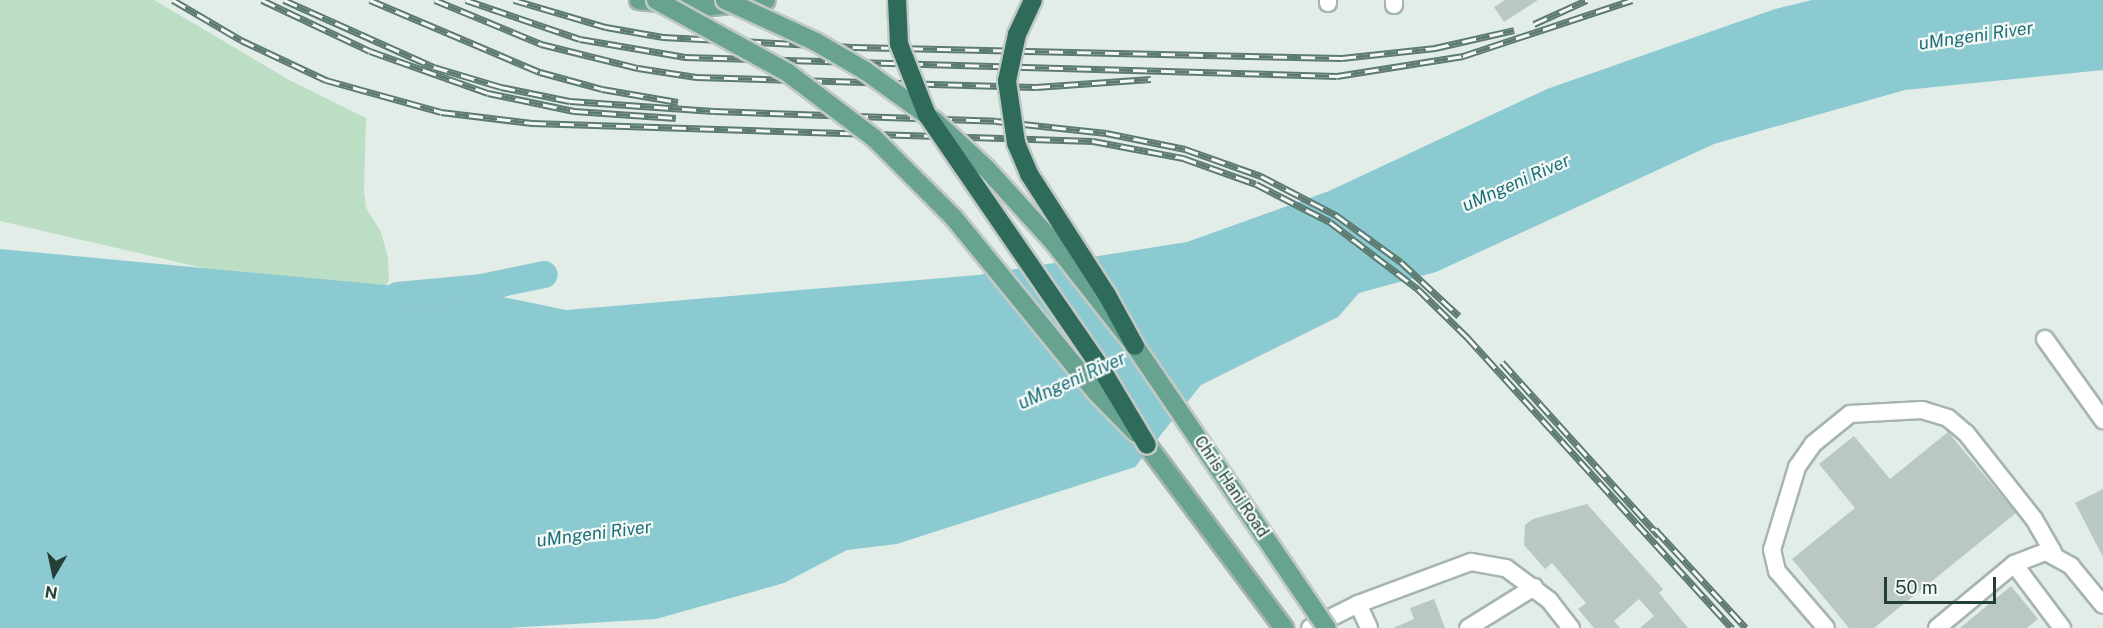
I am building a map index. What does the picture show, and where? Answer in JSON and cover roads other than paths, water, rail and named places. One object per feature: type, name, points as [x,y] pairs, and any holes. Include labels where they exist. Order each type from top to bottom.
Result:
[{"type":"highway","points":[[897,0],[899,44],[927,115],[1102,370],[1147,445]]},
{"type":"highway","points":[[1032,0],[1017,34],[1008,81],[1016,143],[1029,174],[1113,304],[1135,346]]},
{"type":"main road","points":[[639,0],[703,4],[766,0]]},
{"type":"main road","points":[[656,0],[788,74],[874,138],[954,218],[1096,392],[1147,445],[1284,628]]},
{"type":"main road","name":"Chris Hani Road","points":[[725,0],[833,52],[935,121],[1016,200],[1135,346],[1327,628]]},
{"type":"lane","points":[[2046,339],[2103,420]]},
{"type":"lane","points":[[1826,628],[1778,571],[1772,550],[1797,467],[1813,444],[1850,414],[1922,410],[1948,418],[1966,433],[2034,519],[2054,554],[2071,566],[2103,605]]},
{"type":"lane","points":[[1937,628],[2014,564],[2036,555],[2054,554]]},
{"type":"lane","points":[[1310,628],[1358,604],[1471,562],[1506,568],[1534,587],[1571,628]]},
{"type":"lane","points":[[2014,564],[2062,628]]},
{"type":"lane","points":[[1468,628],[1534,587]]},
{"type":"lane","points":[[1358,604],[1370,628]]},
{"type":"water","name":"uMngeni River","points":[[1812,0],[2103,0],[2103,70],[1905,90],[1714,144],[1436,272],[1359,293],[1338,317],[1201,385],[1135,467],[897,544],[847,550],[784,583],[656,619],[508,628],[0,628],[0,249],[493,295],[566,310],[978,275],[1187,242],[1329,191],[1547,89],[1775,9]]},
{"type":"waterway","points":[[397,295],[481,287],[544,274]]},
{"type":"railway","points":[[173,0],[241,40],[326,80],[441,112],[532,123],[1093,141],[1183,158],[1256,184],[1330,222],[1418,289],[1467,337],[1732,628]]},
{"type":"railway","points":[[262,0],[370,51],[488,93],[574,111],[676,118]]},
{"type":"railway","points":[[284,0],[434,67],[501,87],[570,101],[714,111],[996,121],[1106,133],[1185,149],[1261,176],[1336,215],[1401,262],[1459,316]]},
{"type":"railway","points":[[370,0],[540,72],[602,89],[678,102]]},
{"type":"railway","points":[[435,0],[541,44],[638,68],[696,77],[1036,87],[1151,79]]},
{"type":"railway","points":[[466,0],[580,39],[685,57],[1337,76],[1463,56],[1632,0]]},
{"type":"railway","points":[[514,0],[606,27],[663,37],[853,47],[1342,58],[1435,48],[1514,30]]},
{"type":"railway","points":[[1534,24],[1587,0]]},
{"type":"railway","points":[[1502,362],[1659,536]]},
{"type":"railway","points":[[1655,529],[1746,628]]}]
